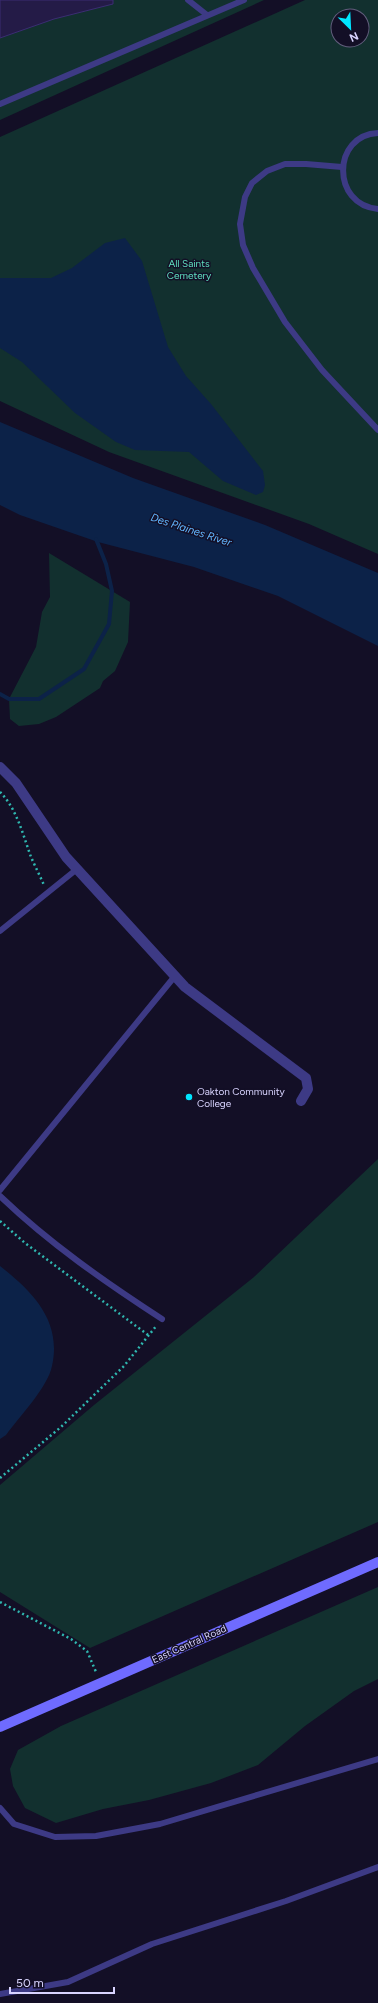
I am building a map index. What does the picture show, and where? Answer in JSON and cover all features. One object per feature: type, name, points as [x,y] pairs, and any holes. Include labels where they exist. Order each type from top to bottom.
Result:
[{"type":"main road","name":"East Central Road","points":[[0,1727],[378,1562]]},
{"type":"street","points":[[0,767],[16,783],[66,857],[185,987],[306,1078],[308,1089],[300,1101]]},
{"type":"lane","points":[[188,0],[207,15]]},
{"type":"lane","points":[[0,104],[244,0]]},
{"type":"lane","points":[[378,133],[361,137],[352,145],[345,155],[342,167],[343,178],[347,189],[353,198],[362,204],[378,209]]},
{"type":"lane","points":[[342,167],[285,164],[267,171],[252,183],[245,197],[240,224],[243,245],[254,268],[285,322],[322,370],[378,430]]},
{"type":"lane","points":[[0,931],[77,869]]},
{"type":"lane","points":[[0,1190],[175,976]]},
{"type":"lane","points":[[0,1196],[20,1215],[104,1281],[162,1319]]},
{"type":"lane","points":[[0,1808],[14,1824],[56,1837],[96,1836],[160,1824],[378,1759]]},
{"type":"lane","points":[[0,1994],[68,1982],[152,1944],[286,1901],[378,1866]]},
{"type":"path","points":[[0,792],[7,798],[18,819],[31,856],[48,893]]},
{"type":"path","points":[[0,1221],[32,1248],[148,1336]]},
{"type":"path","points":[[0,1478],[67,1421],[124,1366],[162,1319]]},
{"type":"path","points":[[0,1602],[71,1639],[88,1651],[100,1683]]},
{"type":"green space","points":[[0,0],[264,0],[0,120]]},
{"type":"green space","name":"All Saints Cemetery","points":[[305,0],[378,0],[378,554],[309,524],[109,452],[0,401],[0,137]]},
{"type":"green space","points":[[49,553],[130,602],[128,642],[115,671],[103,681],[100,688],[56,717],[39,724],[19,726],[10,719],[9,699],[36,647],[42,612],[50,597]]},
{"type":"green space","points":[[378,1159],[378,1522],[90,1648],[0,1592],[0,1485],[94,1405],[254,1277]]},
{"type":"green space","points":[[378,1587],[378,1679],[354,1691],[305,1726],[258,1765],[211,1783],[149,1800],[103,1809],[56,1823],[25,1808],[13,1786],[10,1769],[18,1750],[61,1726]]},
{"type":"water","points":[[125,238],[142,261],[168,347],[186,376],[211,404],[263,471],[265,485],[263,492],[256,495],[223,481],[189,452],[135,450],[116,442],[75,413],[22,362],[0,348],[0,278],[51,278],[72,268],[105,243]]},
{"type":"water","name":"Des Plaines River","points":[[0,422],[133,478],[265,525],[378,573],[378,646],[278,596],[194,567],[98,542],[20,515],[0,505]]},
{"type":"water","points":[[0,1266],[34,1297],[42,1309],[49,1321],[53,1335],[54,1350],[52,1366],[45,1383],[6,1435],[0,1439]]},
{"type":"building","points":[[0,0],[113,0],[113,4],[54,19],[0,38]]},
{"type":"waterway","points":[[0,694],[9,699],[39,699],[84,669],[109,624],[112,591],[106,564],[96,539]]},
{"type":"place","name":"Oakton Community College","points":[[189,1097]]}]
